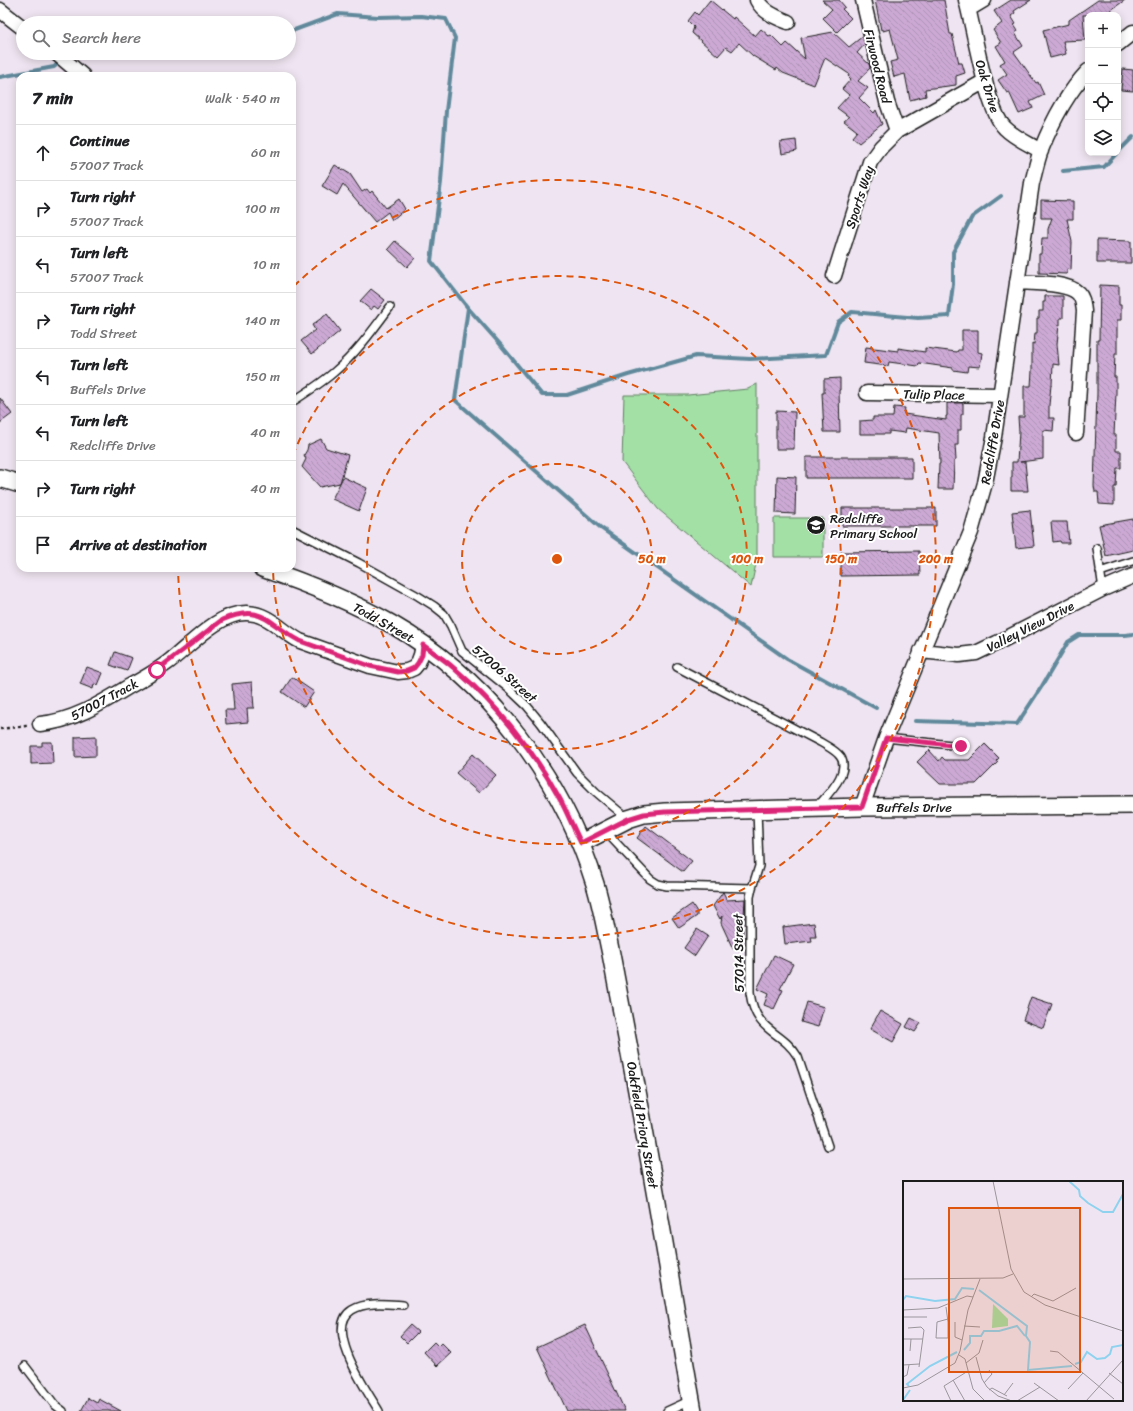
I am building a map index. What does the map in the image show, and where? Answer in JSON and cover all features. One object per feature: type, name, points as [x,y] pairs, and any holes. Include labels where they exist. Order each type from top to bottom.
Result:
[{"type":"street","points":[[757,0],[760,6],[768,13],[788,22]]},
{"type":"street","name":"Firwood Road","points":[[862,0],[886,102],[897,131]]},
{"type":"street","points":[[967,5],[984,0]]},
{"type":"street","name":"Oak Drive","points":[[967,5],[984,81],[994,112],[1004,128],[1040,151]]},
{"type":"street","points":[[0,10],[16,23]]},
{"type":"street","points":[[1121,42],[1133,32]]},
{"type":"street","points":[[65,60],[79,72]]},
{"type":"street","name":"Redcliffe Drive","points":[[862,807],[886,738],[971,532],[985,482],[994,437],[1032,183],[1040,151],[1063,104],[1077,83],[1085,74]]},
{"type":"street","name":"Sports Way","points":[[834,276],[870,162],[881,147],[897,131],[984,81]]},
{"type":"street","points":[[1017,282],[1069,288],[1078,293],[1083,300],[1084,311],[1076,433]]},
{"type":"street","name":"Tulip Place","points":[[867,393],[1000,395]]},
{"type":"street","points":[[0,478],[16,483]]},
{"type":"street","name":"Todd Street","points":[[273,572],[353,605],[393,625],[454,668],[481,693],[513,730],[541,768],[561,801],[581,843]]},
{"type":"street","name":"Valley View Drive","points":[[921,651],[959,655],[976,653],[997,644],[1103,589],[1133,576]]},
{"type":"street","name":"57007 Track","points":[[40,724],[55,723],[68,719],[106,701],[166,664],[209,629],[222,620],[233,615],[247,613],[260,615],[270,620],[300,641],[370,666],[398,672],[407,671],[414,668],[420,659],[423,645]]},
{"type":"street","name":"Buffels Drive","points":[[581,843],[628,819],[644,814],[665,812],[862,807],[1133,805]]},
{"type":"street","name":"Oakfield Priory Street","points":[[581,843],[596,886],[605,925],[636,1085],[692,1406]]},
{"type":"lane","points":[[296,399],[321,383],[334,372],[369,334],[390,307]]},
{"type":"lane","name":"57006 Street","points":[[296,531],[411,592],[444,614],[462,651],[508,688],[527,706],[577,773],[596,792],[628,819]]},
{"type":"lane","points":[[1097,548],[1103,589]]},
{"type":"lane","points":[[1100,572],[1133,561]]},
{"type":"lane","points":[[677,667],[820,742],[838,753],[842,760],[843,770],[840,779],[816,808]]},
{"type":"lane","points":[[886,738],[961,746]]},
{"type":"lane","name":"57014 Street","points":[[757,809],[759,866],[752,888],[750,912],[750,993],[752,1004],[757,1016],[764,1025],[793,1049],[798,1057],[828,1146]]},
{"type":"lane","points":[[605,831],[650,879],[658,884],[667,886],[752,888]]},
{"type":"lane","points":[[379,1411],[346,1351],[342,1338],[341,1327],[344,1317],[352,1309],[365,1305],[403,1305]]},
{"type":"lane","points":[[26,1366],[55,1405],[63,1411]]},
{"type":"lane","points":[[667,1411],[692,1406]]},
{"type":"path","points":[[0,729],[40,724]]},
{"type":"green space","points":[[757,384],[757,559],[751,587],[658,509],[622,462],[624,395],[688,395],[748,389]]},
{"type":"green space","points":[[774,518],[823,518],[823,557],[774,557]]},
{"type":"building","points":[[710,0],[733,19],[734,17],[755,36],[761,29],[769,36],[771,35],[783,47],[787,43],[805,59],[801,38],[833,32],[849,47],[863,36],[865,44],[857,53],[869,64],[870,68],[858,81],[868,88],[859,98],[874,113],[876,110],[882,124],[859,143],[852,137],[857,131],[844,121],[849,117],[837,108],[849,95],[842,89],[851,79],[848,76],[849,74],[825,58],[814,85],[783,73],[777,68],[776,70],[753,56],[739,43],[732,51],[726,47],[718,56],[692,33],[694,27],[688,21],[695,12],[698,15]]},
{"type":"building","points":[[822,0],[839,0],[845,7],[842,9],[851,18],[837,32],[823,18],[832,9]]},
{"type":"building","points":[[875,0],[944,0],[950,34],[952,34],[959,63],[962,63],[965,73],[956,76],[956,85],[925,89],[926,96],[910,100],[905,74],[894,77],[890,62],[898,60],[890,29],[883,31],[883,29],[881,30]]},
{"type":"building","points":[[1011,0],[1031,0],[1014,11],[1015,13],[1011,16],[1018,31],[1015,33],[1023,46],[1014,52],[1036,83],[1038,82],[1044,95],[1030,102],[1033,108],[1019,114],[1009,92],[1007,93],[998,80],[1007,74],[1000,64],[1005,61],[996,46],[1001,43],[993,30],[1002,23],[994,11]]},
{"type":"building","points":[[1098,0],[1125,0],[1108,12],[1085,12],[1085,15],[1083,15],[1085,40],[1063,41],[1066,54],[1050,58],[1043,30],[1069,24],[1069,20]]},
{"type":"building","points":[[1123,69],[1133,70],[1133,91],[1121,90]]},
{"type":"building","points":[[796,140],[797,151],[782,154],[780,142]]},
{"type":"building","points":[[335,165],[350,174],[362,192],[367,189],[370,193],[372,191],[386,208],[399,199],[405,209],[392,220],[388,212],[375,222],[343,184],[337,195],[322,186]]},
{"type":"building","points":[[1041,200],[1073,201],[1073,219],[1067,219],[1072,242],[1071,270],[1067,269],[1067,274],[1039,273],[1039,254],[1041,254],[1042,238],[1048,238],[1048,229],[1052,218],[1041,218]]},
{"type":"building","points":[[1097,240],[1131,241],[1131,263],[1097,263]]},
{"type":"building","points":[[395,241],[415,258],[407,267],[388,249]]},
{"type":"building","points":[[1100,285],[1119,286],[1119,305],[1121,305],[1121,320],[1117,320],[1117,354],[1115,354],[1114,377],[1116,377],[1116,393],[1114,435],[1116,435],[1116,451],[1121,451],[1121,468],[1117,468],[1116,487],[1114,487],[1114,505],[1099,504],[1098,492],[1095,492],[1094,486],[1097,340],[1099,340]]},
{"type":"building","points":[[371,289],[385,300],[378,309],[374,306],[371,310],[360,301]]},
{"type":"building","points":[[1045,296],[1063,296],[1063,318],[1060,318],[1057,344],[1059,365],[1053,364],[1049,405],[1049,418],[1054,418],[1053,431],[1043,430],[1043,459],[1020,462],[1025,462],[1028,491],[1011,491],[1012,462],[1017,462],[1019,432],[1018,417],[1024,417],[1024,386],[1031,386],[1032,343],[1034,344],[1035,333],[1037,333],[1037,318],[1039,318],[1039,311],[1043,311]]},
{"type":"building","points":[[327,314],[340,331],[312,354],[301,341],[315,330],[312,325]]},
{"type":"building","points":[[962,330],[978,330],[978,352],[982,353],[980,367],[968,366],[967,372],[953,370],[953,368],[919,363],[918,366],[889,362],[888,366],[864,363],[866,347],[898,351],[898,348],[925,352],[925,348],[957,352],[958,350],[962,350]]},
{"type":"building","points":[[840,378],[840,432],[824,432],[822,393],[824,393],[824,379]]},
{"type":"building","points":[[0,398],[12,414],[0,423]]},
{"type":"building","points":[[947,403],[963,403],[961,430],[958,430],[958,445],[955,445],[956,460],[954,461],[953,489],[938,489],[940,464],[939,433],[906,428],[905,433],[889,431],[889,434],[860,434],[860,421],[873,420],[873,417],[893,417],[894,407],[905,408],[904,414],[946,420]]},
{"type":"building","points":[[776,411],[795,412],[794,449],[776,449]]},
{"type":"building","points":[[321,439],[326,448],[348,455],[340,483],[320,487],[302,467],[306,459],[304,455],[308,445]]},
{"type":"building","points":[[806,457],[912,457],[912,478],[806,478]]},
{"type":"building","points":[[777,476],[796,477],[795,514],[776,513]]},
{"type":"building","points":[[343,477],[367,488],[359,511],[332,499]]},
{"type":"building","points":[[842,508],[936,508],[936,526],[842,526]]},
{"type":"building","points":[[1030,510],[1034,546],[1016,548],[1012,512]]},
{"type":"building","points":[[1133,519],[1133,550],[1106,556],[1099,525]]},
{"type":"building","points":[[1051,522],[1067,522],[1069,543],[1061,543],[1060,541],[1053,542]]},
{"type":"building","points":[[919,551],[920,575],[841,576],[841,552]]},
{"type":"building","points":[[115,652],[132,658],[127,671],[110,665]]},
{"type":"building","points":[[87,667],[103,673],[98,685],[94,684],[93,689],[80,684]]},
{"type":"building","points":[[292,677],[314,692],[304,707],[282,692]]},
{"type":"building","points":[[252,682],[254,708],[247,708],[248,722],[226,724],[225,710],[234,710],[232,684]]},
{"type":"building","points":[[96,736],[96,756],[75,757],[75,737]]},
{"type":"building","points":[[42,742],[52,742],[53,763],[31,764],[31,746],[42,746]]},
{"type":"building","points":[[985,744],[999,758],[996,761],[998,762],[976,784],[940,784],[917,762],[929,750],[939,761],[942,757],[945,760],[969,760]]},
{"type":"building","points":[[473,754],[496,775],[479,793],[456,773]]},
{"type":"building","points":[[646,826],[692,861],[683,872],[637,838]]},
{"type":"building","points":[[723,892],[727,900],[745,899],[742,950],[733,949],[721,923],[722,916],[720,919],[713,906]]},
{"type":"building","points":[[692,904],[697,912],[697,916],[679,928],[672,918]]},
{"type":"building","points":[[814,923],[816,937],[811,937],[812,941],[785,944],[783,927]]},
{"type":"building","points":[[697,929],[708,936],[695,956],[684,948]]},
{"type":"building","points":[[774,955],[793,964],[780,989],[783,990],[774,1009],[764,1005],[768,994],[757,989]]},
{"type":"building","points":[[1031,997],[1052,1004],[1043,1028],[1023,1020]]},
{"type":"building","points":[[807,1002],[824,1007],[818,1027],[801,1022]]},
{"type":"building","points":[[880,1011],[903,1024],[893,1042],[870,1029]]},
{"type":"building","points":[[911,1018],[921,1023],[915,1032],[906,1027]]},
{"type":"building","points":[[410,1325],[418,1332],[407,1343],[400,1336]]},
{"type":"building","points":[[585,1325],[625,1411],[567,1411],[537,1347]]},
{"type":"building","points":[[434,1342],[438,1346],[441,1343],[451,1353],[437,1366],[424,1352]]},
{"type":"building","points":[[88,1398],[97,1403],[99,1399],[121,1411],[81,1411]]},
{"type":"waterway","points":[[296,29],[338,14],[378,17],[421,16],[446,19],[455,38],[446,111],[441,182],[431,261],[468,308],[455,400],[601,528],[787,659],[876,708]]},
{"type":"waterway","points":[[27,72],[54,67],[62,60]]},
{"type":"waterway","points":[[0,77],[16,74]]},
{"type":"waterway","points":[[1121,149],[1133,137]]},
{"type":"waterway","points":[[1063,171],[1104,167],[1114,156]]},
{"type":"waterway","points":[[468,308],[542,395],[567,395],[628,375],[696,356],[750,359],[826,355],[838,322],[852,312],[918,318],[949,316],[953,284],[953,252],[972,217],[1001,196]]},
{"type":"waterway","points":[[915,721],[1017,724],[1068,642],[1079,635],[1133,634]]},
{"type":"place","name":"Redcliffe Primary School","points":[[816,525]]},
{"type":"route","points":[[157,670],[222,620],[233,615],[247,613],[260,615],[270,620],[300,641],[370,666],[398,672],[407,671],[414,668],[422,655],[423,645],[454,668],[481,693],[513,730],[541,768],[561,801],[581,843],[628,819],[644,814],[757,809],[862,807],[886,738],[961,746]]}]
